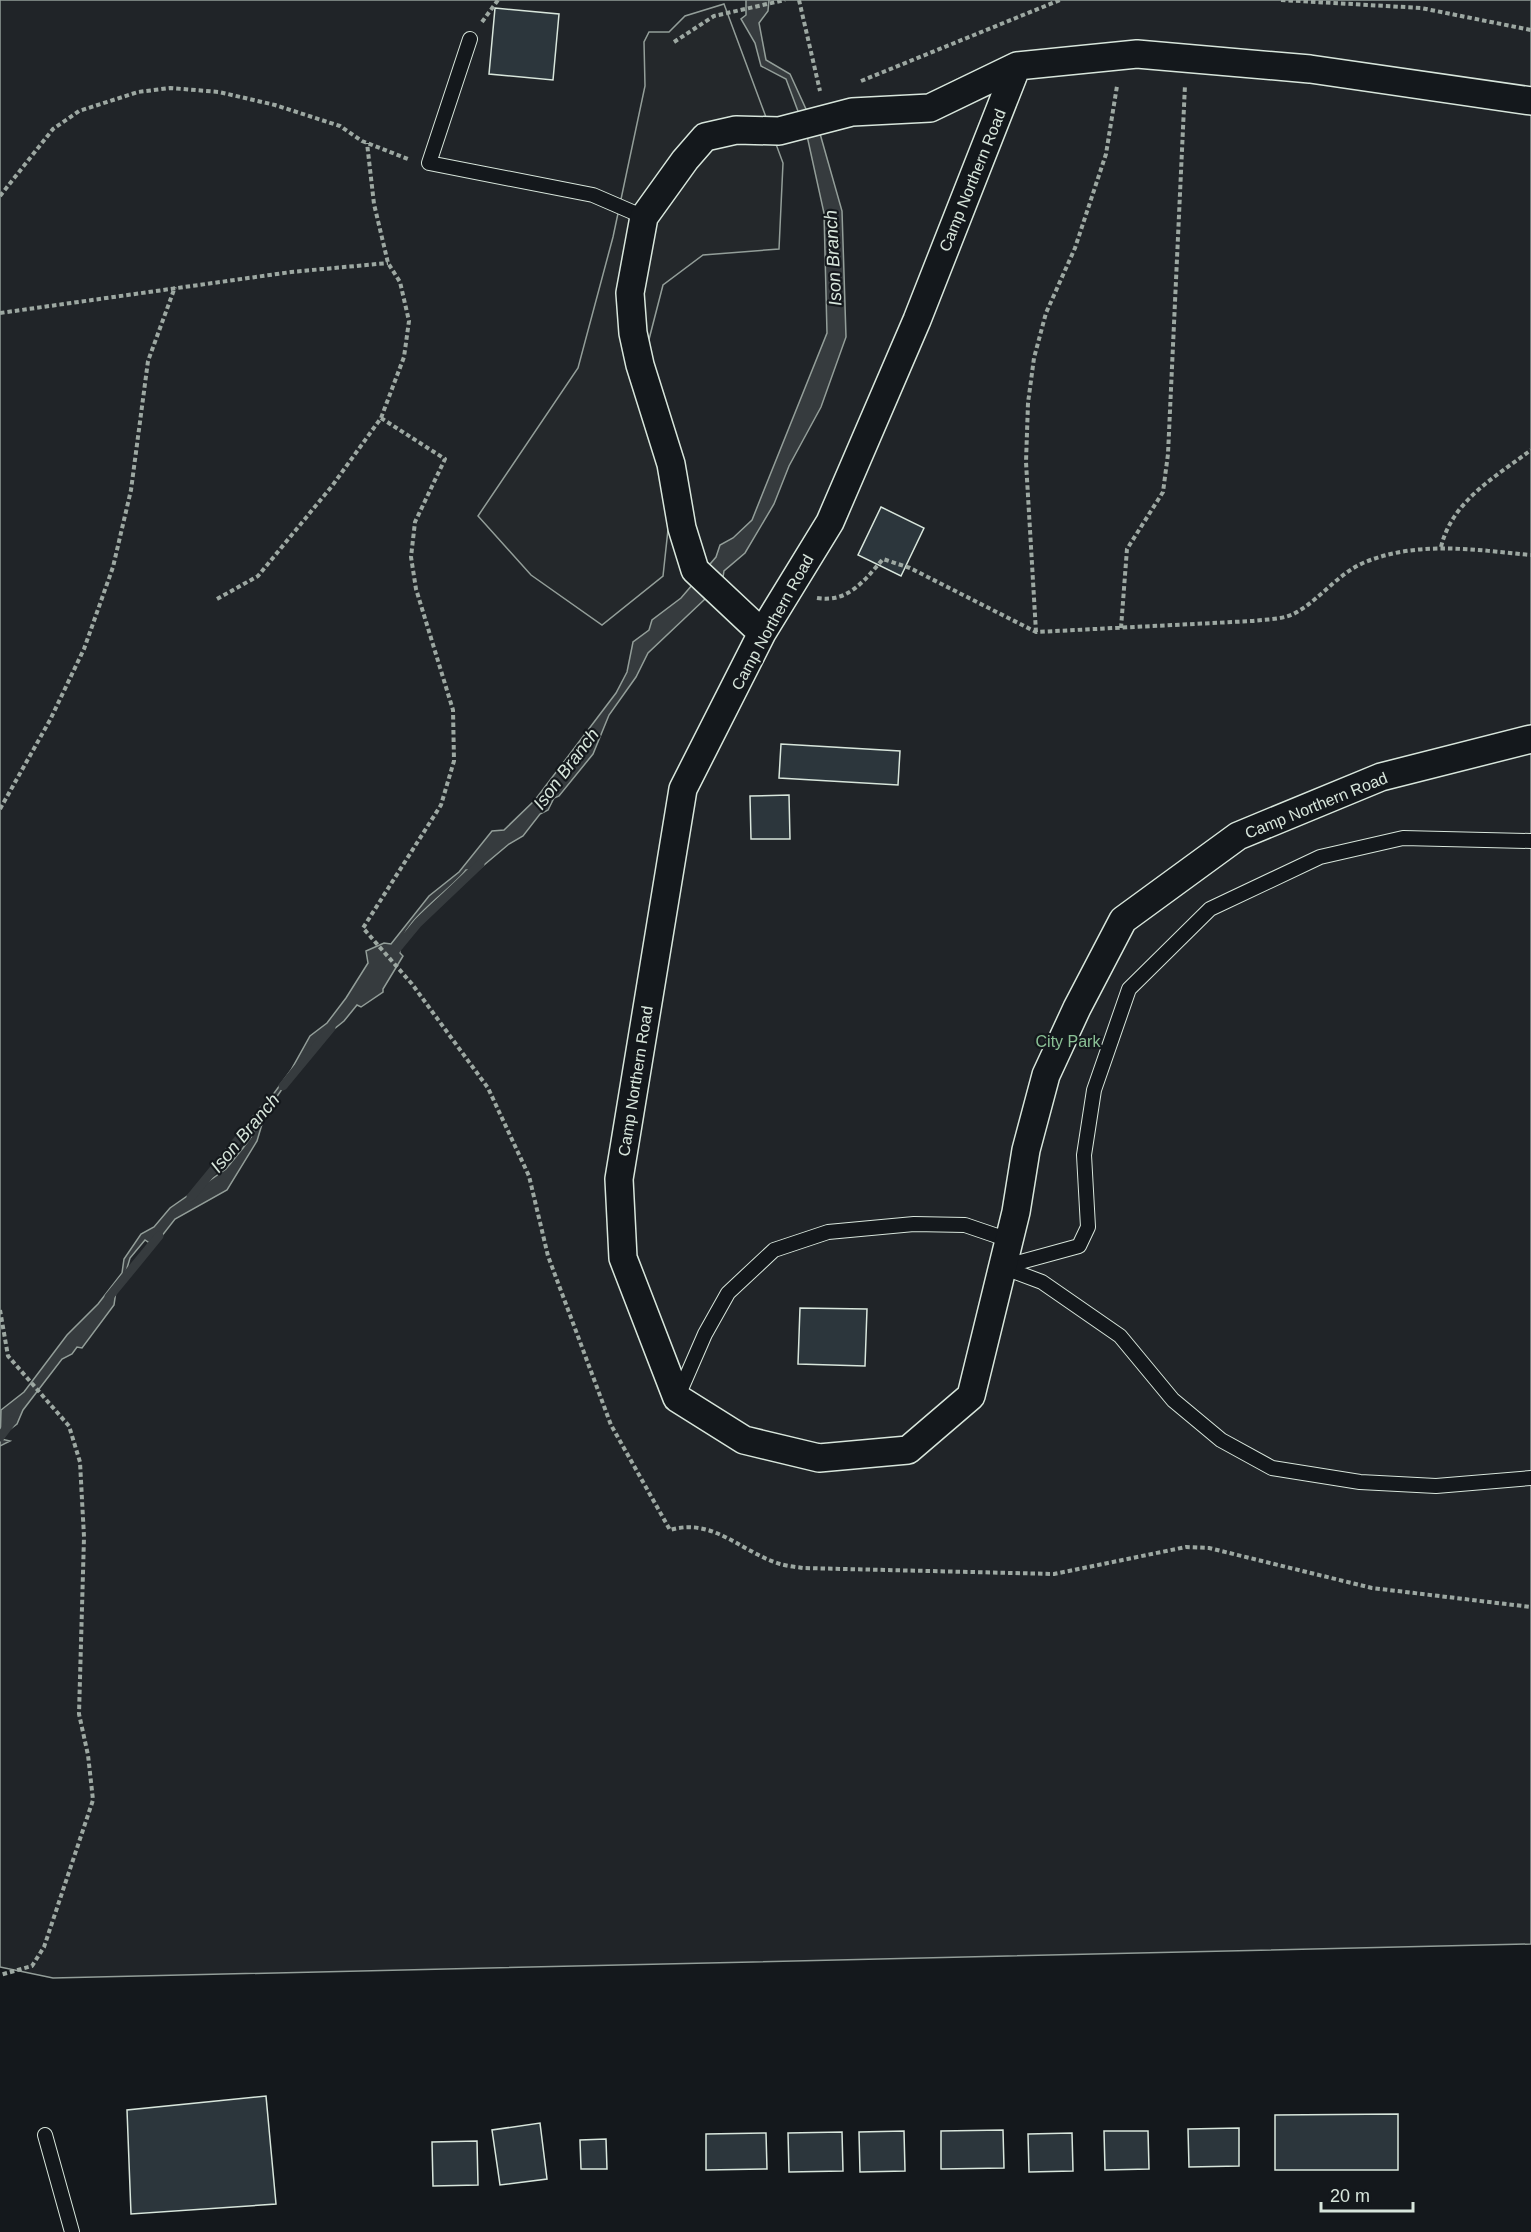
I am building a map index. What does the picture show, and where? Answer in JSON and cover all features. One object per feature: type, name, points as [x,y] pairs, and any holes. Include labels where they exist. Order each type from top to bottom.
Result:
[{"type":"street","points":[[762,633],[695,570],[682,528],[671,464],[640,365],[633,333],[630,293],[644,218],[705,136],[736,130],[779,130],[852,112],[930,108],[1017,66],[1137,54],[1310,69],[1531,101]]},
{"type":"street","name":"Camp Northern Road","points":[[1017,66],[917,320],[830,522],[762,633],[683,789],[619,1179],[622,1258],[676,1398],[744,1440],[819,1458],[908,1450],[971,1396],[1016,1212],[1026,1150],[1046,1075],[1077,1008],[1123,920],[1238,836],[1381,777],[1531,739]]},
{"type":"lane","points":[[470,39],[429,163],[593,195],[644,218]]},
{"type":"lane","points":[[1002,1267],[1079,1246],[1088,1227],[1084,1155],[1094,1090],[1130,990],[1210,909],[1320,857],[1403,838],[1531,841]]},
{"type":"lane","points":[[676,1398],[705,1334],[728,1293],[774,1250],[828,1232],[914,1224],[965,1225],[1009,1240]]},
{"type":"lane","points":[[1002,1267],[1042,1281],[1120,1336],[1173,1400],[1221,1440],[1272,1468],[1360,1482],[1436,1486],[1531,1478]]},
{"type":"lane","points":[[45,2135],[72,2232]]},
{"type":"path","points":[[674,42],[714,16],[785,0]]},
{"type":"path","points":[[799,0],[821,96],[830,93]]},
{"type":"path","points":[[856,83],[1060,0]]},
{"type":"path","points":[[1281,0],[1421,8],[1531,30]]},
{"type":"path","points":[[1036,632],[1026,462],[1028,403],[1034,358],[1046,313],[1075,248],[1106,154],[1121,56]]},
{"type":"path","points":[[1121,628],[1127,549],[1163,492],[1168,454],[1183,99],[1188,59]]},
{"type":"path","points":[[0,196],[53,129],[79,111],[138,92],[170,88],[219,92],[275,105],[340,126],[367,143],[398,156],[429,163]]},
{"type":"path","points":[[217,599],[258,576],[332,486],[381,418],[404,357],[409,321],[400,282],[388,263],[374,204],[367,143]]},
{"type":"path","points":[[0,313],[291,272],[388,263]]},
{"type":"path","points":[[0,809],[50,720],[84,650],[113,567],[131,490],[148,361],[175,287]]},
{"type":"path","points":[[381,418],[445,459],[415,522],[411,558],[416,589],[453,710],[454,761],[441,805],[363,928],[403,974]]},
{"type":"path","points":[[1441,547],[1446,527],[1464,503],[1531,450]]},
{"type":"path","points":[[789,586],[808,596],[831,600],[857,589],[883,559],[910,568],[1036,632],[1282,618],[1296,612],[1343,575],[1382,556],[1441,547],[1531,555]]},
{"type":"path","points":[[0,1310],[8,1356],[69,1426],[80,1462],[84,1537],[79,1714],[88,1755],[93,1800],[44,1947],[32,1966],[0,1975]]},
{"type":"green space","name":"City Park","points":[[0,0],[1531,0],[1531,1944],[53,1978],[0,1967]]},
{"type":"shaded area","points":[[724,4],[783,163],[779,249],[703,255],[663,285],[636,390],[676,455],[663,576],[602,625],[531,575],[478,516],[578,368],[613,237],[645,86],[644,42],[649,32],[669,32],[685,16]]},
{"type":"water","points":[[746,0],[769,0],[768,11],[759,23],[766,60],[790,74],[806,109],[815,116],[842,211],[846,337],[821,407],[789,466],[774,504],[745,553],[724,571],[722,583],[648,653],[636,677],[609,715],[593,754],[559,796],[554,798],[548,810],[540,814],[523,836],[509,844],[478,870],[466,870],[415,919],[401,941],[400,953],[403,956],[383,992],[361,1007],[357,1005],[344,1021],[312,1047],[265,1114],[257,1141],[227,1190],[175,1219],[154,1246],[145,1240],[130,1258],[125,1275],[117,1284],[114,1305],[82,1348],[77,1347],[72,1354],[62,1359],[23,1410],[17,1424],[9,1430],[2,1429],[1,1439],[10,1441],[0,1446],[1,1410],[24,1392],[67,1335],[98,1304],[122,1273],[124,1259],[141,1234],[154,1227],[170,1208],[226,1169],[243,1148],[252,1136],[261,1111],[291,1070],[310,1036],[327,1023],[368,963],[366,951],[384,943],[391,944],[429,896],[459,872],[492,831],[504,830],[535,800],[616,693],[627,672],[633,642],[649,630],[652,620],[681,598],[716,557],[720,545],[733,538],[752,520],[827,333],[824,213],[804,122],[786,79],[761,66],[755,43],[741,19],[746,15]]},
{"type":"building","points":[[495,8],[559,14],[553,80],[489,74]]},
{"type":"building","points":[[881,507],[924,528],[901,576],[858,555]]},
{"type":"building","points":[[781,744],[900,751],[898,785],[779,778]]},
{"type":"building","points":[[789,795],[790,839],[751,839],[750,796]]},
{"type":"building","points":[[800,1308],[867,1309],[865,1366],[798,1364]]},
{"type":"building","points":[[266,2096],[276,2204],[131,2214],[127,2110]]},
{"type":"building","points":[[1398,2114],[1398,2170],[1275,2170],[1275,2115]]},
{"type":"building","points":[[540,2123],[547,2179],[500,2185],[492,2130]]},
{"type":"building","points":[[1239,2128],[1239,2166],[1189,2167],[1188,2129]]},
{"type":"building","points":[[1003,2130],[1004,2168],[941,2169],[941,2131]]},
{"type":"building","points":[[904,2131],[905,2171],[860,2172],[859,2132]]},
{"type":"building","points":[[1104,2131],[1148,2131],[1149,2169],[1105,2170]]},
{"type":"building","points":[[842,2132],[843,2171],[789,2172],[788,2133]]},
{"type":"building","points":[[766,2133],[767,2169],[706,2170],[706,2134]]},
{"type":"building","points":[[1072,2133],[1073,2171],[1029,2172],[1028,2134]]},
{"type":"building","points":[[606,2139],[607,2169],[581,2169],[580,2140]]},
{"type":"building","points":[[477,2141],[478,2185],[433,2186],[432,2142]]},
{"type":"waterway","name":"Ison Branch","points":[[394,952],[418,923],[480,864]]},
{"type":"waterway","name":"Ison Branch","points":[[283,1086],[331,1028]]},
{"type":"waterway","name":"Ison Branch","points":[[191,1197],[266,1106]]},
{"type":"waterway","name":"Ison Branch","points":[[109,1297],[159,1236]]},
{"type":"waterway","name":"Ison Branch","points":[[0,1437],[12,1421]]}]
